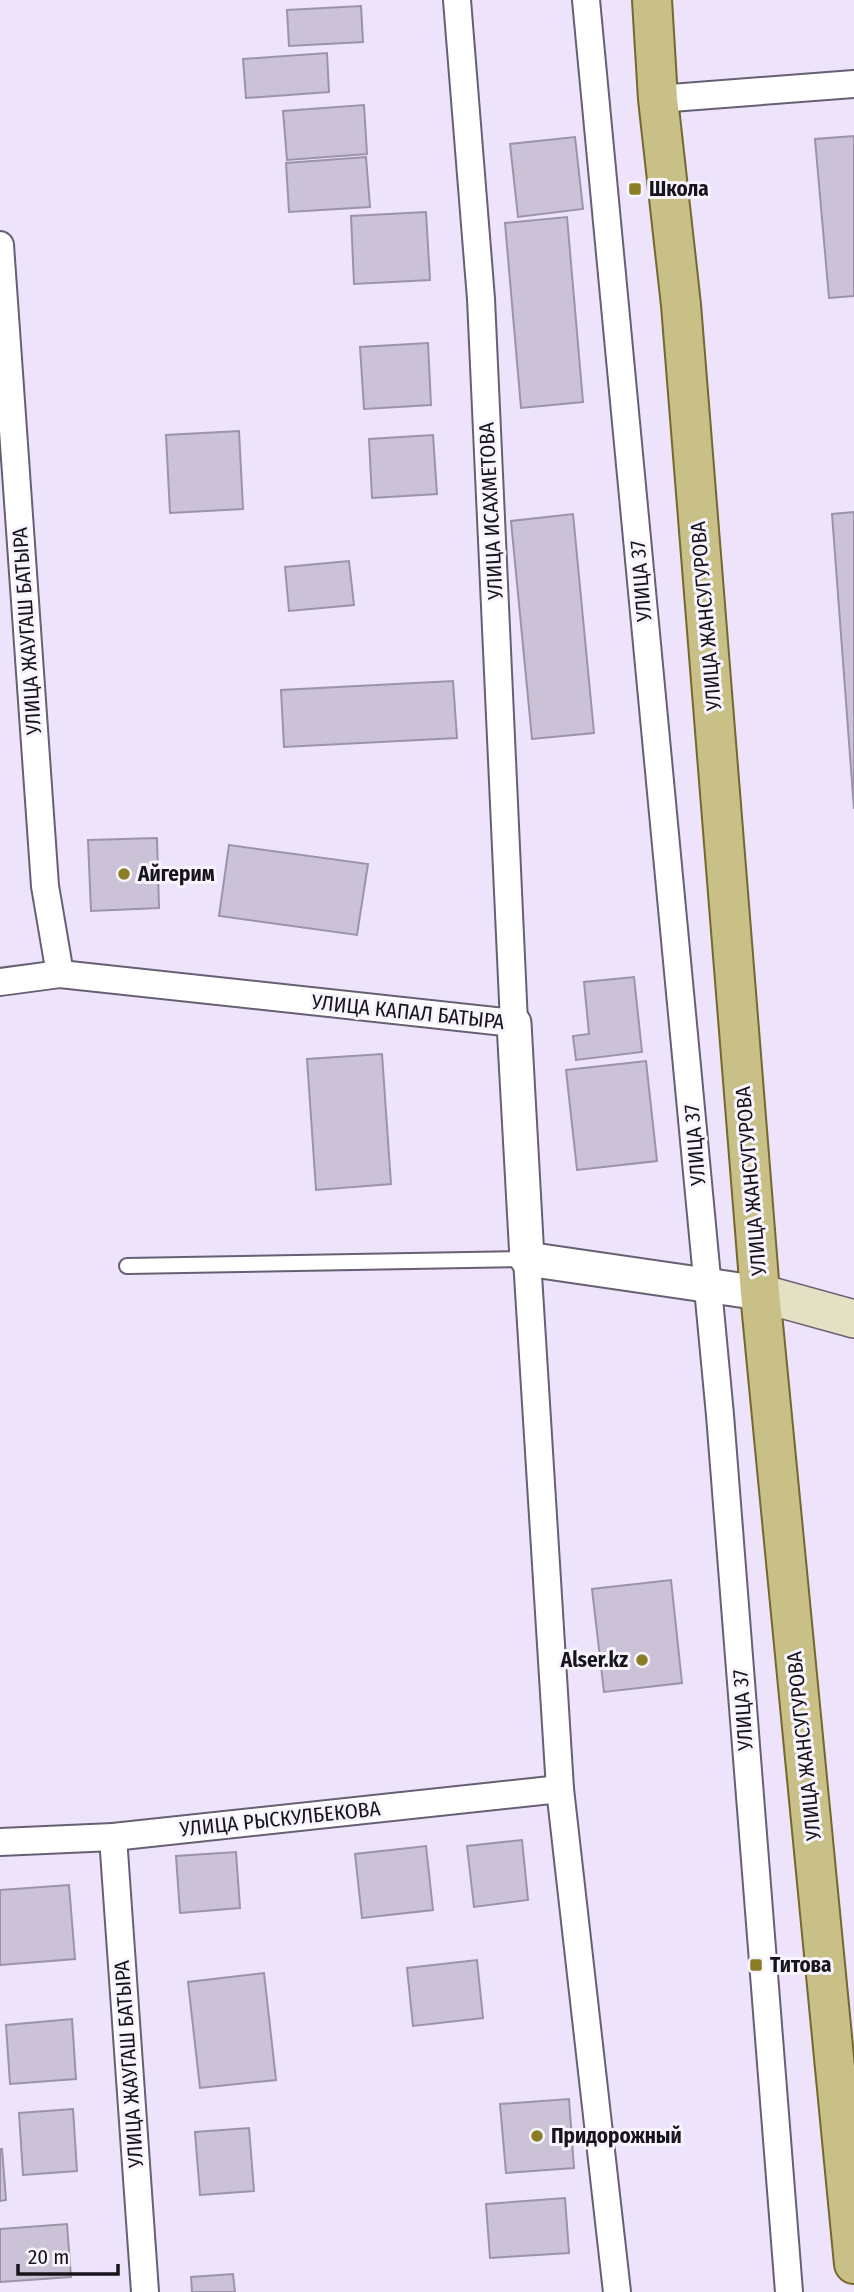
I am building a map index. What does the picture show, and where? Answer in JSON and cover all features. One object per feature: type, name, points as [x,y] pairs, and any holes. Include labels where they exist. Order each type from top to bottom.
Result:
[{"type":"main road","name":"УЛИЦА ЖАНСУГУРОВА","points":[[652,0],[658,99],[681,305],[760,1293],[854,2264]]},
{"type":"main road","points":[[760,1293],[854,1319]]},
{"type":"street","name":"УЛИЦА ИСАХМЕТОВА","points":[[457,0],[481,299],[514,1023]]},
{"type":"street","name":"УЛИЦА 37","points":[[586,0],[720,1415],[789,2292]]},
{"type":"street","points":[[658,99],[854,83]]},
{"type":"street","name":"УЛИЦА ЖАУГАШ БАТЫРА","points":[[0,245],[45,886],[60,974]]},
{"type":"street","name":"УЛИЦА КАПАЛ БАТЫРА","points":[[0,982],[60,974],[514,1023],[527,1259]]},
{"type":"street","points":[[617,2292],[560,1788],[527,1259],[760,1293]]},
{"type":"street","name":"УЛИЦА РЫСКУЛБЕКОВА","points":[[0,1842],[113,1837],[560,1788]]},
{"type":"street","name":"УЛИЦА ЖАУГАШ БАТЫРА","points":[[113,1837],[145,2292]]},
{"type":"lane","points":[[127,1266],[527,1259]]},
{"type":"building","points":[[361,6],[363,42],[289,46],[287,10]]},
{"type":"building","points":[[327,53],[329,92],[246,98],[243,59]]},
{"type":"building","points":[[364,105],[367,154],[287,160],[283,111]]},
{"type":"building","points":[[854,136],[854,296],[829,298],[815,139]]},
{"type":"building","points":[[575,137],[583,209],[518,217],[510,144]]},
{"type":"building","points":[[366,157],[370,207],[289,212],[286,163]]},
{"type":"building","points":[[426,212],[430,280],[354,284],[351,216]]},
{"type":"building","points":[[567,217],[583,402],[521,408],[505,223]]},
{"type":"building","points":[[428,343],[431,405],[364,409],[360,347]]},
{"type":"building","points":[[239,431],[243,509],[170,513],[166,435]]},
{"type":"building","points":[[433,435],[437,494],[372,498],[369,439]]},
{"type":"building","points":[[854,512],[854,809],[832,514]]},
{"type":"building","points":[[573,514],[594,733],[532,739],[511,521]]},
{"type":"building","points":[[349,561],[354,605],[289,611],[285,567]]},
{"type":"building","points":[[453,681],[457,738],[284,747],[281,690]]},
{"type":"building","name":"Айгерим","points":[[157,838],[159,908],[91,911],[88,840]]},
{"type":"building","points":[[229,845],[368,864],[357,935],[219,916]]},
{"type":"building","points":[[634,977],[642,1052],[576,1060],[573,1036],[589,1034],[584,982]]},
{"type":"building","points":[[382,1054],[391,1184],[316,1190],[307,1059]]},
{"type":"building","points":[[646,1061],[657,1161],[577,1170],[566,1070]]},
{"type":"building","points":[[671,1580],[682,1683],[604,1692],[592,1589]]},
{"type":"building","points":[[522,1840],[528,1900],[474,1907],[467,1846]]},
{"type":"building","points":[[426,1846],[433,1910],[362,1918],[355,1854]]},
{"type":"building","points":[[236,1852],[240,1908],[180,1913],[176,1856]]},
{"type":"building","points":[[69,1885],[75,1959],[0,1965],[0,1890]]},
{"type":"building","points":[[477,1960],[483,2018],[413,2026],[407,1968]]},
{"type":"building","points":[[264,1973],[276,2080],[200,2088],[188,1982]]},
{"type":"building","points":[[72,2019],[76,2079],[10,2084],[6,2025]]},
{"type":"building","name":"Придорожный","points":[[569,2099],[574,2168],[506,2173],[500,2104]]},
{"type":"building","points":[[73,2109],[77,2171],[23,2175],[19,2113]]},
{"type":"building","points":[[249,2128],[254,2191],[200,2195],[195,2132]]},
{"type":"building","points":[[0,2149],[6,2200],[0,2201]]},
{"type":"building","points":[[565,2198],[569,2253],[490,2258],[486,2204]]},
{"type":"building","points":[[67,2224],[71,2277],[0,2282],[0,2229]]},
{"type":"building","points":[[233,2274],[235,2292],[192,2292],[191,2277]]},
{"type":"place","name":"Школа","points":[[635,189]]},
{"type":"place","name":"Айгерим","points":[[124,874]]},
{"type":"place","name":"Alser.kz","points":[[642,1660]]},
{"type":"place","name":"Титова","points":[[756,1965]]},
{"type":"place","name":"Придорожный","points":[[537,2136]]}]
